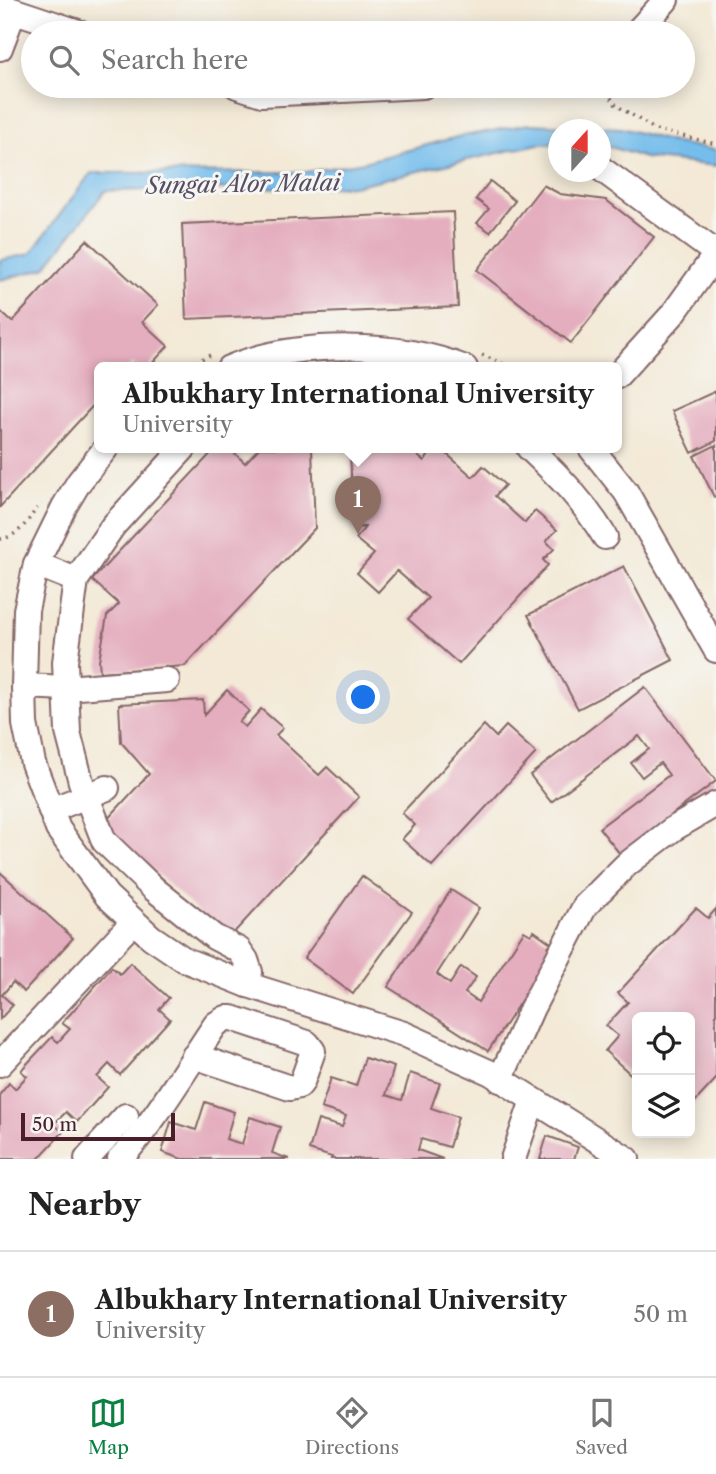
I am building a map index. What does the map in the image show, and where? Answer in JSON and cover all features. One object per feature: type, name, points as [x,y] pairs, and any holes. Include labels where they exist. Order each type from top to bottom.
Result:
[{"type":"street","points":[[647,21],[666,0]]},
{"type":"street","points":[[0,47],[7,8],[45,21]]},
{"type":"street","points":[[611,176],[716,253],[673,314],[622,370]]},
{"type":"street","points":[[673,314],[716,280]]},
{"type":"street","points":[[248,362],[277,353],[330,358],[358,346],[410,351],[446,362]]},
{"type":"street","points":[[102,453],[79,482],[64,507],[36,564],[26,610],[23,686],[25,724],[33,763],[58,830],[90,874],[133,922],[185,960],[248,985],[404,1034],[491,1073],[627,1159]]},
{"type":"street","points":[[179,453],[113,526],[76,580],[65,662],[68,732],[97,791],[104,841],[153,889],[214,937],[239,950],[250,972],[248,985]]},
{"type":"street","points":[[534,453],[587,507],[605,537]]},
{"type":"street","points":[[595,453],[626,492],[716,650]]},
{"type":"street","points":[[36,564],[76,580]]},
{"type":"street","points":[[23,686],[66,688],[167,680]]},
{"type":"street","points":[[51,810],[97,791]]},
{"type":"street","points":[[500,1080],[532,1008],[585,906],[626,865],[673,829],[716,804]]},
{"type":"street","points":[[0,1064],[133,922]]},
{"type":"street","points":[[120,1159],[134,1144],[194,1056]]},
{"type":"street","points":[[513,1159],[533,1100]]},
{"type":"street","points":[[87,1159],[126,1116]]},
{"type":"path","points":[[611,98],[616,105],[656,131],[716,144]]},
{"type":"water","name":"Sungai Alor Malai","points":[[529,124],[548,125],[548,144],[538,144],[353,186],[105,191],[45,268],[0,280],[0,260],[30,254],[91,173],[306,172],[364,162],[457,137]]},
{"type":"water","points":[[611,128],[716,150],[716,166],[645,158],[611,147]]},
{"type":"building","points":[[490,181],[515,201],[490,232],[477,223],[489,209],[476,199]]},
{"type":"building","points":[[543,185],[560,194],[606,200],[654,237],[571,343],[477,270]]},
{"type":"building","points":[[453,212],[458,307],[186,319],[182,224]]},
{"type":"building","points":[[87,240],[158,305],[142,322],[168,346],[153,362],[94,362],[94,404],[0,507],[0,311],[12,322]]},
{"type":"building","points":[[716,391],[716,441],[692,453],[672,411]]},
{"type":"building","points":[[716,445],[716,496],[714,497],[694,456]]},
{"type":"building","points":[[211,453],[234,453],[245,463],[254,453],[312,453],[315,528],[185,666],[100,672],[99,660],[107,616],[119,604],[92,580]]},
{"type":"building","points":[[350,453],[414,453],[424,461],[431,453],[446,453],[473,477],[483,466],[505,485],[495,496],[525,523],[535,511],[557,530],[546,541],[554,549],[543,560],[548,565],[459,664],[408,619],[428,598],[397,571],[378,592],[357,573],[374,554],[356,539],[365,527],[353,528]]},
{"type":"building","points":[[624,566],[673,660],[578,709],[528,615]]},
{"type":"building","points":[[645,687],[716,781],[620,854],[599,828],[669,775],[660,763],[642,777],[631,763],[649,749],[639,736],[551,802],[530,775]]},
{"type":"building","points":[[227,690],[249,711],[239,722],[245,727],[261,709],[283,728],[276,735],[319,775],[327,767],[359,797],[228,939],[103,824],[149,774],[121,742],[119,704],[203,700],[204,715]]},
{"type":"building","points":[[484,725],[496,737],[506,726],[536,753],[432,866],[402,839],[415,825],[402,813]]},
{"type":"building","points":[[0,872],[73,938],[24,992],[13,982],[2,995],[13,1005],[0,1019]]},
{"type":"building","points":[[362,876],[412,912],[353,994],[304,958]]},
{"type":"building","points":[[451,890],[479,908],[437,974],[450,984],[461,967],[476,977],[465,993],[478,1002],[524,931],[531,935],[534,931],[551,943],[548,947],[554,950],[488,1051],[388,987]]},
{"type":"building","points":[[696,908],[708,918],[716,909],[716,1079],[695,1102],[695,1012],[632,1012],[632,1075],[605,1051],[618,1036],[606,1026],[628,1002],[618,993]]},
{"type":"building","points":[[130,963],[169,998],[159,1009],[170,1019],[120,1075],[109,1064],[97,1077],[108,1087],[77,1122],[66,1112],[54,1124],[63,1132],[38,1159],[0,1159],[0,1094],[9,1083],[15,1089],[27,1076],[21,1071],[24,1067],[52,1037],[58,1042],[70,1029],[62,1023],[112,967],[120,974]]},
{"type":"building","points":[[365,1058],[394,1067],[386,1095],[402,1100],[410,1073],[440,1083],[431,1108],[458,1117],[449,1147],[421,1139],[418,1150],[443,1159],[331,1159],[332,1157],[309,1150],[318,1120],[342,1127],[346,1116],[321,1108],[331,1078],[356,1086]]},
{"type":"building","points":[[205,1102],[234,1112],[226,1139],[242,1144],[250,1117],[280,1127],[272,1153],[289,1159],[182,1159],[162,1152],[171,1122],[196,1130]]},
{"type":"building","points":[[547,1136],[578,1147],[574,1159],[540,1159]]},
{"type":"place","name":"Albukhary International University","points":[[358,534]]}]
